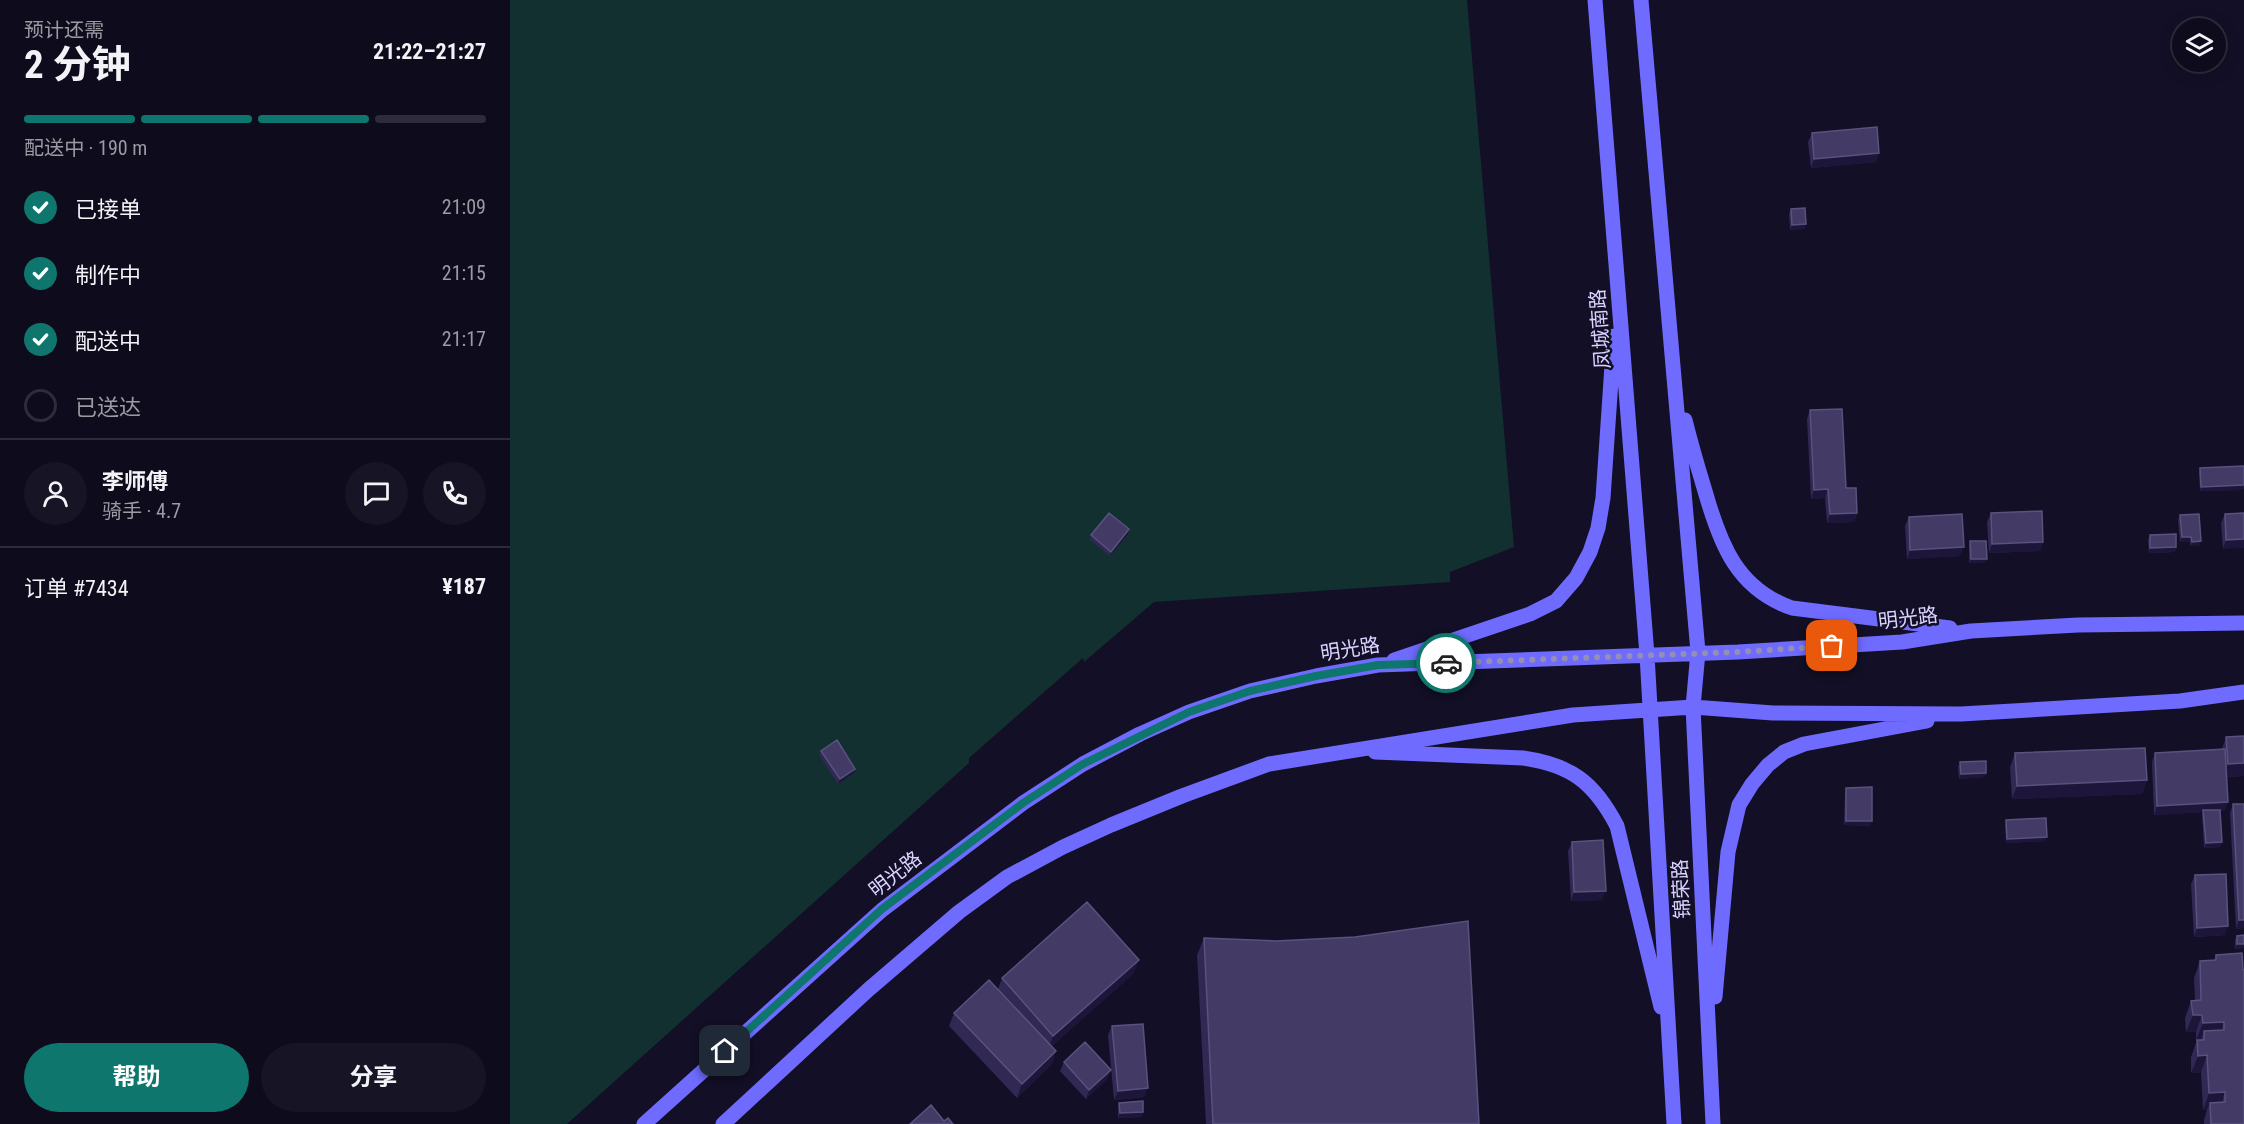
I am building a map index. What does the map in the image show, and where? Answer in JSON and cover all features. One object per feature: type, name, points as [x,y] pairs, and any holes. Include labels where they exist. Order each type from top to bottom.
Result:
[{"type":"street","name":"凤城南路","points":[[1595,0],[1647,655]]},
{"type":"street","points":[[1641,0],[1698,652]]},
{"type":"street","points":[[1378,665],[1530,614],[1556,601],[1576,578],[1590,552],[1598,528],[1603,498],[1618,283]]},
{"type":"street","points":[[1675,388],[1717,533],[1733,564],[1755,588],[1773,602],[1792,608],[1971,631]]},
{"type":"street","name":"明光路","points":[[644,1124],[882,909],[1023,803],[1083,764],[1189,712],[1250,691],[1378,665],[1738,652],[1902,642],[1971,631],[2078,625],[2244,623]]},
{"type":"street","name":"锦荣路","points":[[1698,652],[1693,707],[1713,1124]]},
{"type":"street","name":"锦荣路","points":[[1647,655],[1674,1124]]},
{"type":"street","points":[[723,1124],[868,990],[959,912],[1007,877],[1063,847],[1193,792],[1269,764],[1573,715],[1651,709],[1693,707],[1773,712],[1961,714],[2180,701],[2244,692]]},
{"type":"street","points":[[1710,1056],[1728,852],[1739,805],[1752,784],[1768,765],[1784,752],[1804,744],[1961,714]]},
{"type":"street","points":[[1346,750],[1523,758],[1544,761],[1560,766],[1594,790],[1617,825],[1670,1041]]},
{"type":"green space","points":[[510,0],[1467,0],[1514,547],[1450,572],[1450,582],[1154,602],[1084,662],[1083,658],[969,758],[969,763],[567,1124],[510,1124]]},
{"type":"building","points":[[1877,127],[1879,153],[1814,159],[1812,133]]},
{"type":"building","points":[[1805,208],[1806,224],[1792,225],[1791,209]]},
{"type":"building","points":[[1842,409],[1846,488],[1856,488],[1857,513],[1830,514],[1828,489],[1814,490],[1810,410]]},
{"type":"building","points":[[2244,466],[2244,485],[2201,487],[2200,468]]},
{"type":"building","points":[[2042,511],[2043,542],[1992,544],[1991,513]]},
{"type":"building","points":[[1109,513],[1129,529],[1111,552],[1091,535]]},
{"type":"building","points":[[2244,513],[2244,539],[2226,540],[2225,514]]},
{"type":"building","points":[[1962,514],[1964,547],[1910,550],[1909,517]]},
{"type":"building","points":[[2199,514],[2201,541],[2192,542],[2191,537],[2182,537],[2180,515]]},
{"type":"building","points":[[2176,534],[2176,547],[2150,548],[2150,535]]},
{"type":"building","points":[[1970,541],[1986,541],[1987,559],[1971,559]]},
{"type":"building","points":[[2244,736],[2244,763],[2228,764],[2226,737]]},
{"type":"building","points":[[837,740],[855,769],[840,779],[821,751]]},
{"type":"building","points":[[2145,748],[2147,780],[2017,786],[2015,753]]},
{"type":"building","points":[[2225,749],[2228,802],[2157,806],[2155,753]]},
{"type":"building","points":[[1986,761],[1986,773],[1961,774],[1960,762]]},
{"type":"building","points":[[1872,787],[1872,821],[1846,821],[1846,788]]},
{"type":"building","points":[[2233,804],[2244,804],[2244,920],[2239,920]]},
{"type":"building","points":[[2203,810],[2220,810],[2222,842],[2206,843]]},
{"type":"building","points":[[2046,818],[2047,837],[2007,839],[2006,820]]},
{"type":"building","points":[[1603,840],[1606,891],[1574,892],[1572,842]]},
{"type":"building","points":[[2226,874],[2228,926],[2197,928],[2195,875]]},
{"type":"building","points":[[1087,902],[1139,960],[1053,1036],[1002,978]]},
{"type":"building","points":[[1468,921],[1479,1124],[1213,1124],[1204,938],[1276,941],[1355,937]]},
{"type":"building","points":[[2244,935],[2244,944],[2237,944],[2237,936]]},
{"type":"building","points":[[2242,953],[2244,970],[2244,1124],[2211,1124],[2210,1103],[2225,1102],[2225,1092],[2209,1093],[2207,1055],[2198,1056],[2197,1040],[2204,1040],[2204,1031],[2224,1030],[2224,1022],[2203,1023],[2202,1015],[2193,1015],[2191,1001],[2201,1000],[2200,961],[2216,960],[2216,955]]},
{"type":"building","points":[[989,980],[1056,1051],[1022,1084],[954,1013]]},
{"type":"building","points":[[1143,1024],[1148,1088],[1118,1091],[1112,1026]]},
{"type":"building","points":[[1085,1042],[1111,1070],[1089,1090],[1064,1062]]},
{"type":"building","points":[[1143,1101],[1143,1112],[1120,1113],[1119,1103]]},
{"type":"building","points":[[931,1105],[944,1121],[948,1118],[953,1124],[910,1124]]},
{"type":"way so far","points":[[1446,663],[1738,652],[1832,646]]},
{"type":"route","points":[[725,1051],[882,909],[1023,803],[1083,764],[1140,734],[1189,712],[1250,691],[1378,665],[1446,663]]}]
